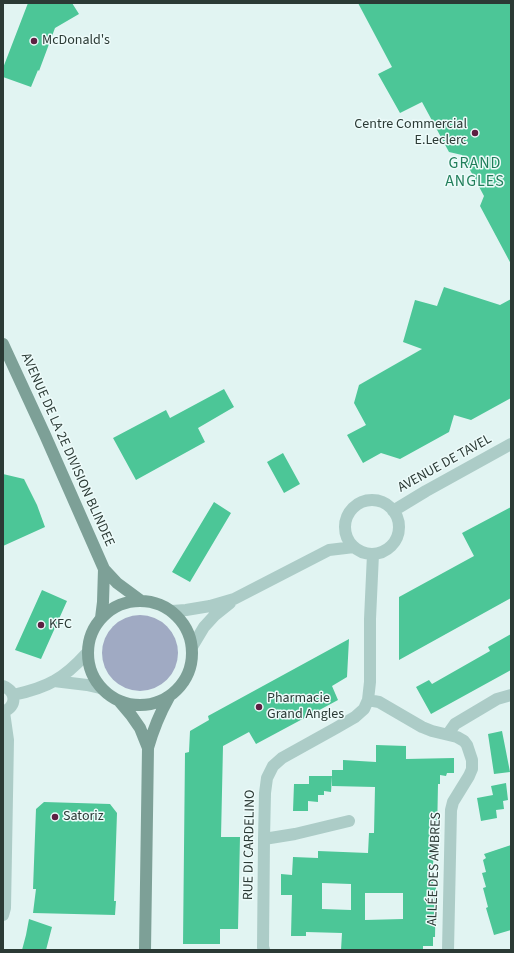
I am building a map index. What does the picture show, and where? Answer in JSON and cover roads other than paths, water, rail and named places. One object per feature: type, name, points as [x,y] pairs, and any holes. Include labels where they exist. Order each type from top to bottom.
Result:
[{"type":"main road","name":"AVENUE DE LA 2E DIVISION BLINDEE","points":[[3,344],[104,569],[117,583],[140,600]]},
{"type":"main road","name":"AVENUE DE LA 2E DIVISION BLINDEE","points":[[101,618],[104,569]]},
{"type":"main road","points":[[120,702],[137,706],[154,704],[169,697],[180,687],[188,675],[192,661],[192,647],[189,633],[182,621],[172,611],[162,605],[140,600],[126,602],[112,608],[101,618],[91,634],[87,653],[93,677],[100,688],[120,702],[132,715],[140,728],[148,748]]},
{"type":"main road","points":[[145,950],[148,748],[152,732],[169,697]]},
{"type":"street","name":"AVENUE DE TAVEL","points":[[393,511],[511,444]]},
{"type":"street","points":[[363,501],[380,501],[393,511],[397,518],[397,535],[394,542],[388,548],[381,552],[366,554],[354,547],[347,539],[345,523],[350,511],[355,505],[363,501]]},
{"type":"street","points":[[329,550],[345,530]]},
{"type":"street","points":[[172,611],[210,606],[234,599],[329,550],[354,547]]},
{"type":"street","points":[[368,700],[370,682],[370,612],[373,554]]},
{"type":"street","points":[[192,647],[204,627],[215,615],[234,599]]},
{"type":"street","points":[[13,694],[54,681],[67,673],[87,653]]},
{"type":"street","points":[[54,681],[100,688]]},
{"type":"street","points":[[3,686],[9,689],[13,694],[14,700],[9,709],[3,712],[8,740],[5,908],[3,915]]},
{"type":"street","points":[[448,734],[455,724],[497,699],[511,695]]},
{"type":"street","name":"ALLÉE DES AMBRES","points":[[368,700],[379,702],[422,727],[464,740],[472,760],[472,769],[453,802],[451,810],[448,950]]},
{"type":"street","name":"RUE DI CARDELINO","points":[[264,950],[264,839],[265,793],[267,778],[273,766],[282,758],[355,717],[364,709],[368,700]]},
{"type":"street","points":[[264,839],[295,834],[349,821]]},
{"type":"place","name":"McDonald's","points":[[34,41]]},
{"type":"place","name":"Centre Commercial E.Leclerc","points":[[475,133]]},
{"type":"place","name":"KFC","points":[[41,625]]},
{"type":"place","name":"Pharmacie Grand Angles","points":[[259,707]]},
{"type":"place","name":"Satoriz","points":[[55,817]]},
{"type":"district","name":"GRAND ANGLES","points":[[475,173]]}]
